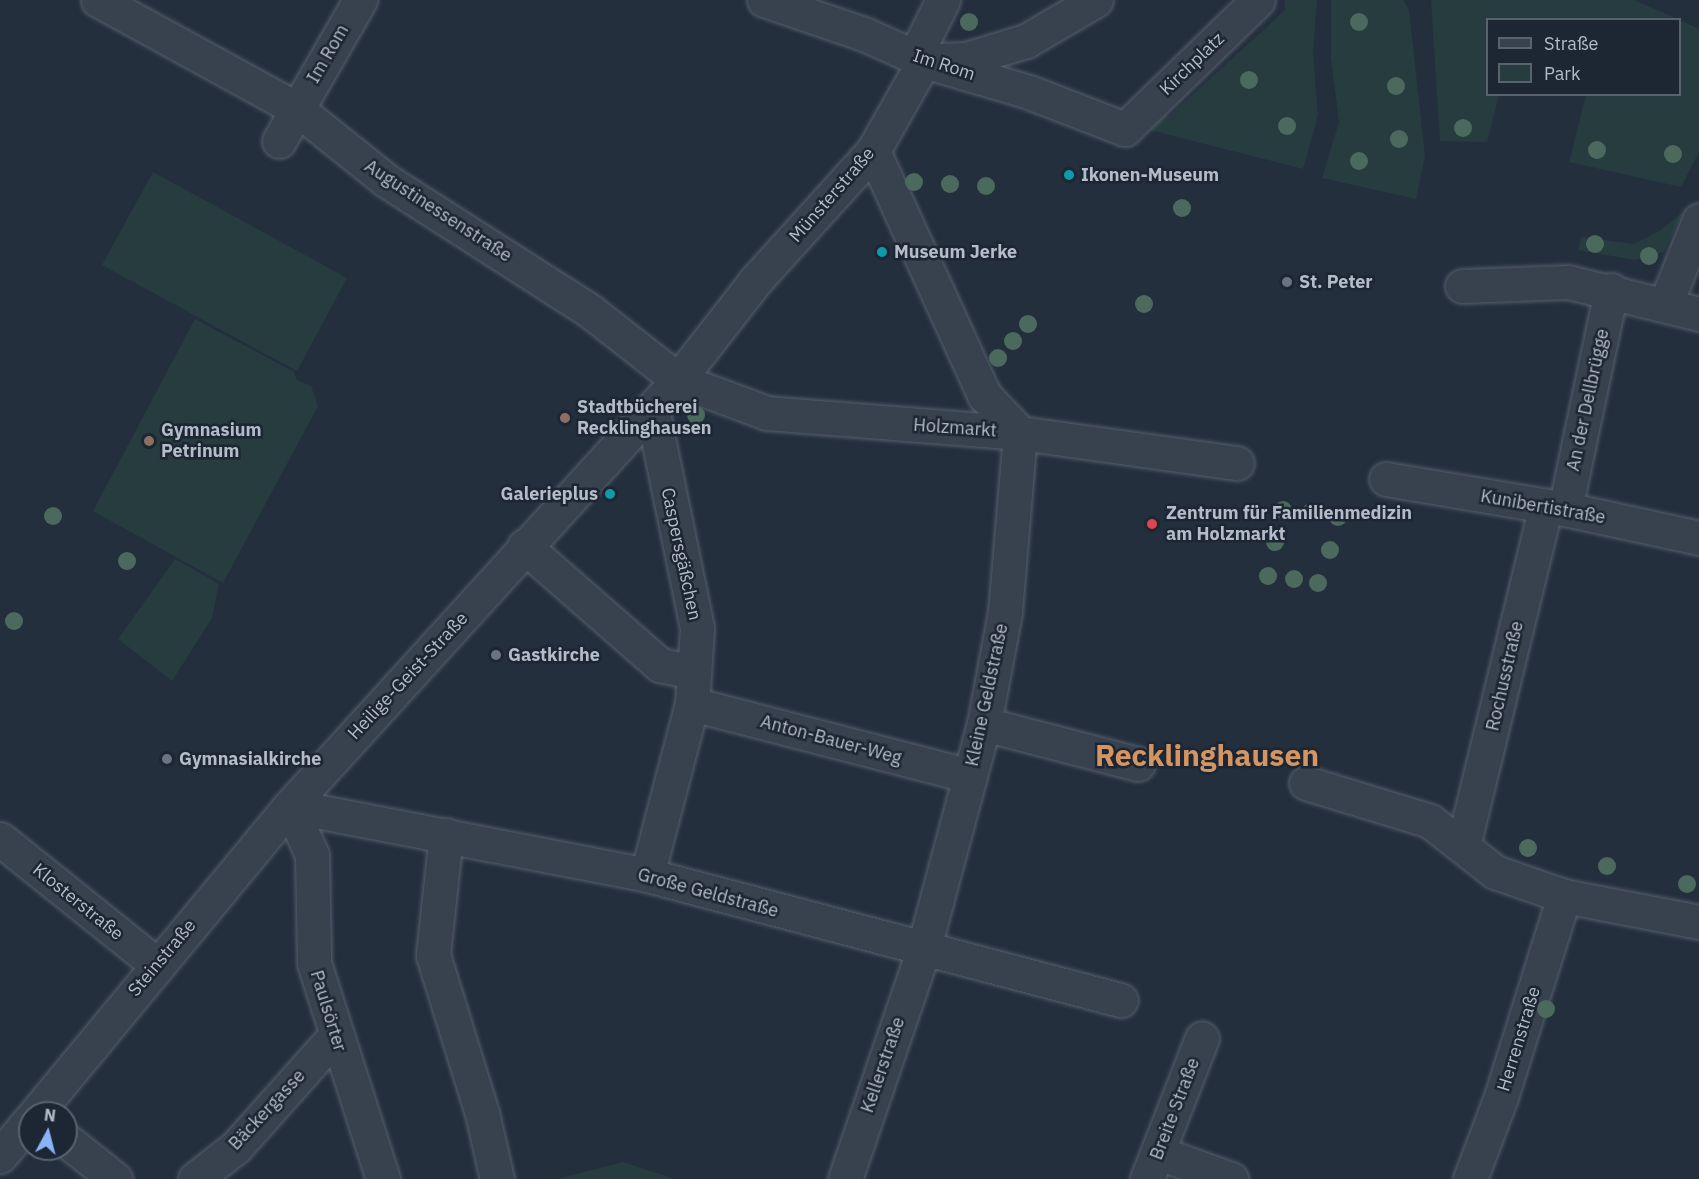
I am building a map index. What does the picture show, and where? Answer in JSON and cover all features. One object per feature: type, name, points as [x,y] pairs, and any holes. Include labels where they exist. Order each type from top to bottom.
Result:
[{"type":"street","name":"Augustinessenstraße","points":[[98,0],[297,108],[387,181],[590,311],[678,380]]},
{"type":"street","name":"Im Rom","points":[[279,141],[360,0]]},
{"type":"street","name":"Im Rom","points":[[764,0],[864,34],[924,61],[1029,92],[1125,129]]},
{"type":"street","points":[[943,0],[921,44],[924,61],[966,59],[1026,41],[1096,0]]},
{"type":"street","name":"Kirchplatz","points":[[1125,129],[1258,0]]},
{"type":"street","name":"Münsterstraße","points":[[678,380],[756,280],[873,151],[924,61]]},
{"type":"street","points":[[873,151],[984,395],[1020,433]]},
{"type":"street","points":[[1666,303],[1699,220]]},
{"type":"street","points":[[1462,286],[1568,282],[1666,303],[1699,314]]},
{"type":"street","name":"An der Dellbrügge","points":[[1556,508],[1611,290]]},
{"type":"street","name":"Heilige-Geist-Straße","points":[[290,806],[524,546],[678,380]]},
{"type":"street","name":"Holzmarkt","points":[[678,380],[767,413],[1020,433],[1237,463]]},
{"type":"street","name":"Caspersgäßchen","points":[[647,876],[693,688],[698,628],[652,409]]},
{"type":"street","name":"Kleine Geldstraße","points":[[923,951],[984,724],[1005,612],[1020,433]]},
{"type":"street","name":"Kunibertistraße","points":[[1386,479],[1556,508],[1699,538]]},
{"type":"street","name":"Rochusstraße","points":[[1463,846],[1556,508]]},
{"type":"street","points":[[524,546],[660,665],[693,688]]},
{"type":"street","name":"Anton-Bauer-Weg","points":[[693,688],[970,776]]},
{"type":"street","points":[[984,724],[1138,764]]},
{"type":"street","points":[[1306,783],[1430,821],[1495,872],[1564,896],[1699,922]]},
{"type":"street","name":"Große Geldstraße","points":[[290,806],[647,876],[923,951],[1121,1000]]},
{"type":"street","name":"Steinstraße","points":[[46,1101],[156,964],[290,806]]},
{"type":"street","name":"Paulsörter","points":[[290,806],[312,855],[314,963],[335,1036],[382,1179]]},
{"type":"street","points":[[446,835],[433,955],[450,1019],[482,1113],[497,1179]]},
{"type":"street","name":"Klosterstraße","points":[[0,839],[156,964]]},
{"type":"street","name":"Herrenstraße","points":[[1470,1179],[1501,1097],[1564,896]]},
{"type":"street","name":"Kellerstraße","points":[[845,1179],[923,951]]},
{"type":"street","name":"Bäckergasse","points":[[195,1179],[236,1147],[335,1036]]},
{"type":"street","name":"Breite Straße","points":[[1153,1166],[1202,1038]]},
{"type":"street","points":[[0,1156],[18,1134]]},
{"type":"street","points":[[78,1150],[105,1171]]},
{"type":"street","points":[[1153,1166],[1231,1179]]},
{"type":"green space","points":[[1285,0],[1317,0],[1313,52],[1318,115],[1303,169],[1142,128],[1161,104],[1168,117],[1285,10]]},
{"type":"green space","points":[[1331,0],[1403,0],[1409,10],[1425,156],[1416,199],[1322,178],[1339,122],[1331,58]]},
{"type":"green space","points":[[1431,0],[1634,0],[1676,18],[1486,18],[1486,96],[1499,96],[1487,142],[1440,141]]},
{"type":"green space","points":[[1681,20],[1699,29],[1699,152],[1681,187],[1569,162],[1586,96],[1681,96]]},
{"type":"green space","points":[[153,172],[347,278],[297,371],[102,265]]},
{"type":"green space","points":[[1682,213],[1664,252],[1635,260],[1578,250],[1581,237],[1634,244],[1661,230]]},
{"type":"green space","points":[[195,319],[294,372],[297,380],[311,386],[318,406],[223,583],[93,511]]},
{"type":"green space","points":[[175,559],[219,584],[212,618],[172,681],[118,639]]},
{"type":"green space","points":[[623,1162],[675,1179],[557,1179]]},
{"type":"place","name":"Ikonen-Museum","points":[[1069,175]]},
{"type":"place","name":"Museum Jerke","points":[[882,252]]},
{"type":"place","name":"St. Peter","points":[[1287,282]]},
{"type":"place","name":"Stadtbücherei Recklinghausen","points":[[565,418]]},
{"type":"place","name":"Gymnasium Petrinum","points":[[149,441]]},
{"type":"place","name":"Galerieplus","points":[[610,494]]},
{"type":"place","name":"Zentrum für Familienmedizin am Holzmarkt","points":[[1152,524]]},
{"type":"place","name":"Gastkirche","points":[[496,655]]},
{"type":"place","name":"Gymnasialkirche","points":[[167,759]]},
{"type":"district","name":"Recklinghausen","points":[[1207,755]]}]
